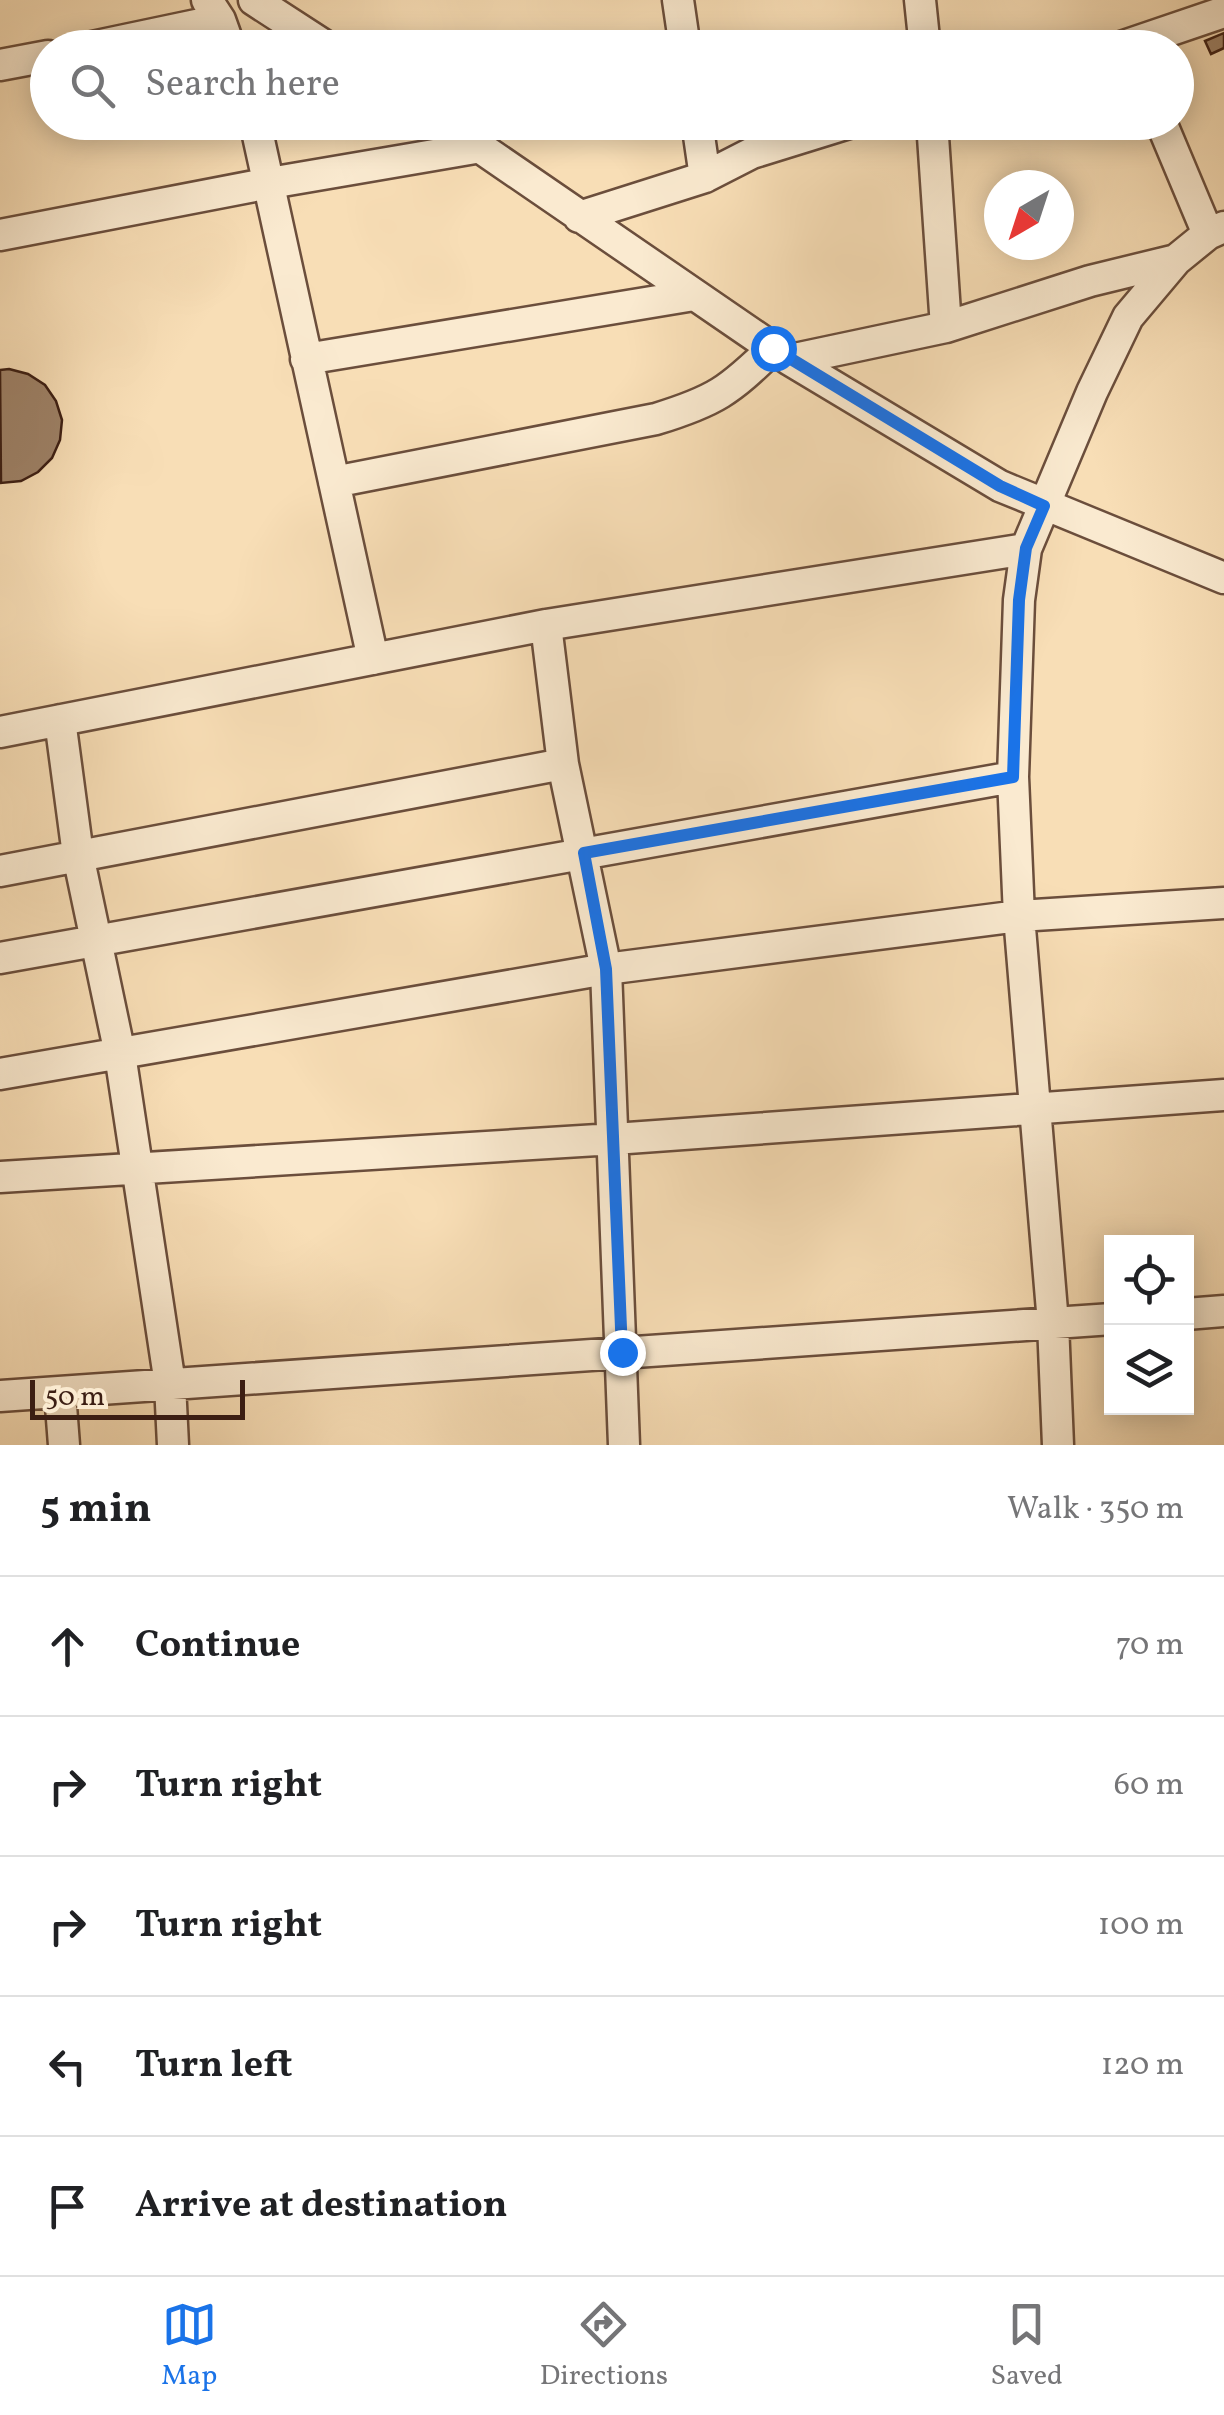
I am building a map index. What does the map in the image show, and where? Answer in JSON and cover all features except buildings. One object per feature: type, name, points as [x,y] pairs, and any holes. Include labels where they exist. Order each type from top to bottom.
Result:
[{"type":"street","points":[[254,0],[300,30]]},
{"type":"street","points":[[678,0],[683,30]]},
{"type":"street","points":[[920,0],[923,30]]},
{"type":"street","points":[[1154,30],[1186,12],[1224,12]]},
{"type":"street","points":[[182,30],[219,23]]},
{"type":"street","points":[[0,66],[30,60]]},
{"type":"street","points":[[260,140],[373,659]]},
{"type":"street","points":[[470,140],[782,354],[1000,486],[1224,578]]},
{"type":"street","points":[[700,140],[705,177]]},
{"type":"street","points":[[579,217],[705,177],[752,154],[796,140]]},
{"type":"street","points":[[933,140],[946,327]]},
{"type":"street","points":[[1058,1445],[1053,1323],[1020,916],[1013,777],[1019,600],[1026,548],[1128,317],[1176,260],[1216,231],[1170,140]]},
{"type":"street","points":[[0,236],[481,147]]},
{"type":"street","points":[[334,482],[656,419],[719,396],[782,354],[946,327],[1090,281],[1176,260]]},
{"type":"street","points":[[306,360],[694,294]]},
{"type":"street","points":[[0,732],[546,625],[1026,548]]},
{"type":"street","points":[[546,625],[563,764],[606,969],[624,1445]]},
{"type":"street","points":[[60,720],[78,855],[120,1054],[170,1384],[173,1445]]},
{"type":"street","points":[[0,870],[563,764]]},
{"type":"street","points":[[0,958],[1013,777]]},
{"type":"street","points":[[0,1074],[606,969],[1020,916],[1224,903]]},
{"type":"street","points":[[0,1176],[614,1139],[1224,1095]]},
{"type":"street","points":[[1194,1313],[1224,1311]]},
{"type":"street","points":[[0,1396],[1104,1320]]},
{"type":"street","points":[[60,1393],[64,1445]]},
{"type":"route","points":[[622,1352],[606,969],[584,853],[1013,777],[1019,600],[1026,548],[1044,506],[1000,486],[773,348]]}]
